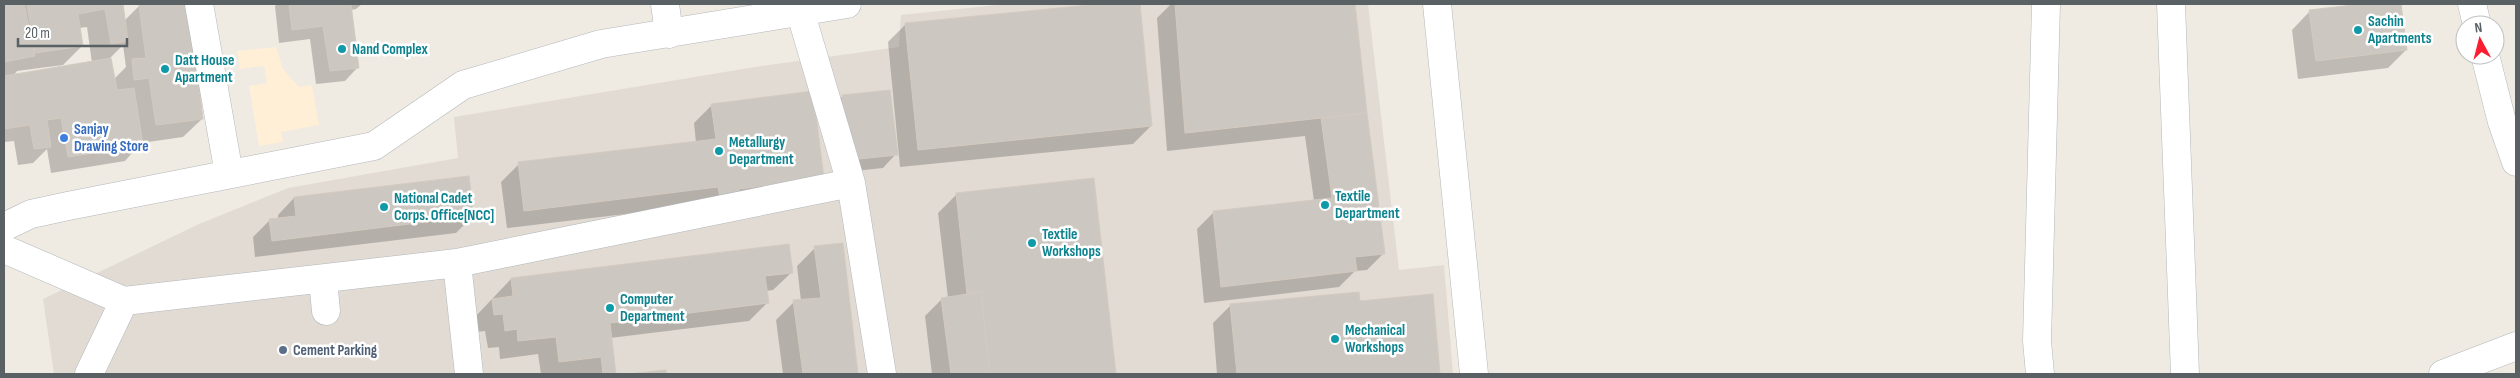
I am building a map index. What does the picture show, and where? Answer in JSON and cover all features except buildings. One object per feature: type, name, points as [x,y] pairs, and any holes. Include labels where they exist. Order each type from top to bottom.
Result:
[{"type":"street","points":[[199,4],[229,174]]},
{"type":"street","points":[[664,4],[669,34]]},
{"type":"street","points":[[4,227],[31,214],[58,208],[374,146],[463,85],[601,44],[669,34],[799,8],[847,4]]},
{"type":"street","points":[[1437,4],[1474,374]]},
{"type":"street","points":[[2040,374],[2037,341],[2046,4]]},
{"type":"street","points":[[2171,4],[2185,374]]},
{"type":"street","points":[[799,8],[851,183],[882,374]]},
{"type":"street","points":[[2488,65],[2502,122],[2516,162]]},
{"type":"street","points":[[4,249],[124,301],[323,280],[457,263],[851,183]]},
{"type":"street","points":[[457,263],[469,374]]},
{"type":"street","points":[[323,280],[326,310]]},
{"type":"street","points":[[89,374],[124,301]]},
{"type":"street","points":[[2443,374],[2516,346]]},
{"type":"shaded area","points":[[1006,4],[1368,4],[1399,270],[1444,265],[1453,374],[54,374],[43,299],[199,224],[288,188],[458,158],[454,117],[755,67],[899,47],[901,15]]},
{"type":"shaded area","points":[[276,47],[283,69],[299,87],[312,85],[319,125],[281,132],[283,142],[259,146],[249,86],[267,83],[264,66],[240,69],[237,51]]},
{"type":"place","name":"Sachin Apartments","points":[[2358,30]]},
{"type":"place","name":"Nand Complex","points":[[342,49]]},
{"type":"place","name":"Datt House Apartment","points":[[165,69]]},
{"type":"place","name":"Sanjay Drawing Store","points":[[64,138]]},
{"type":"place","name":"Metallurgy Department","points":[[719,151]]},
{"type":"place","name":"Textile Department","points":[[1325,205]]},
{"type":"place","name":"National Cadet Corps. Office[NCC]","points":[[384,207]]},
{"type":"place","name":"Textile Workshops","points":[[1032,243]]},
{"type":"place","name":"Computer Department","points":[[610,308]]},
{"type":"place","name":"Mechanical Workshops","points":[[1335,339]]},
{"type":"place","name":"Cement Parking","points":[[283,350]]}]
